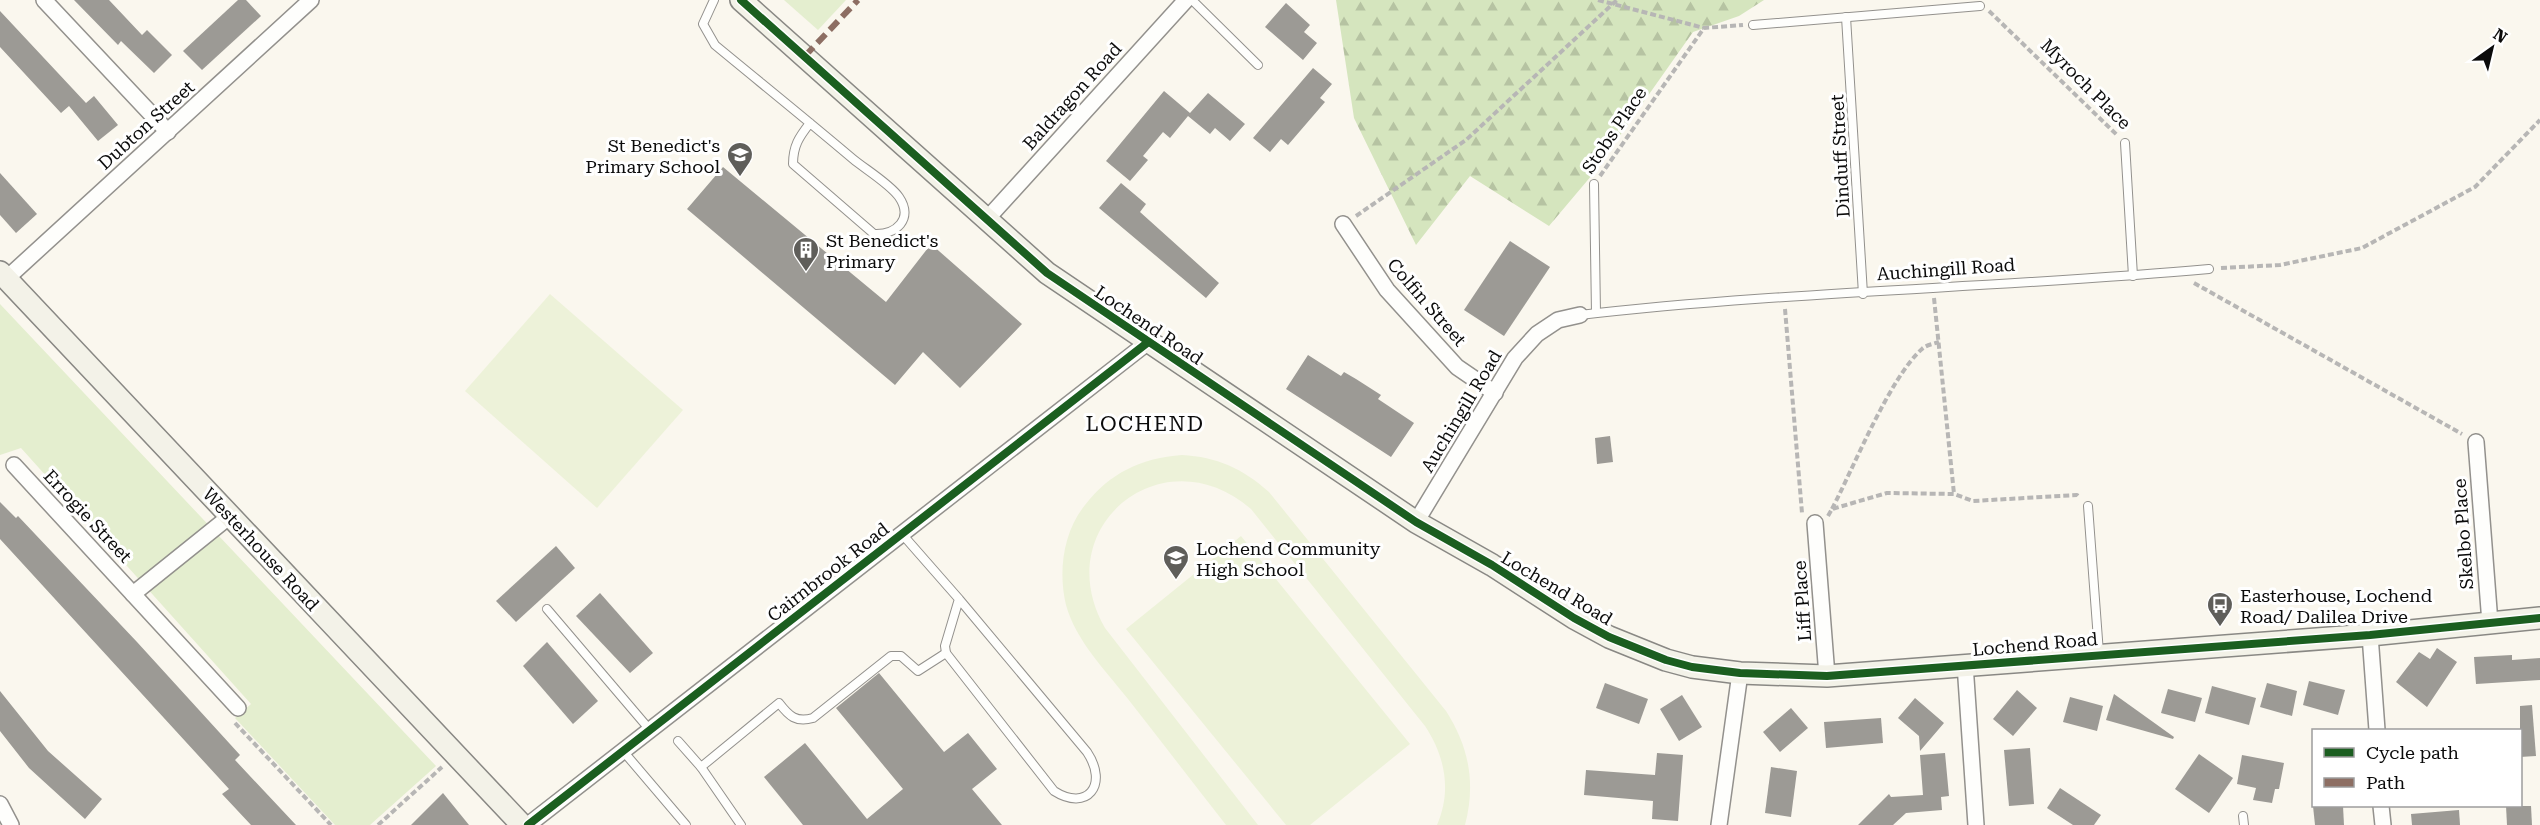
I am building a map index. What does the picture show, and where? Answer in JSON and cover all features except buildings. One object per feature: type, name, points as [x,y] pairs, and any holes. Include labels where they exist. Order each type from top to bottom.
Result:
[{"type":"street","points":[[44,0],[168,132]]},
{"type":"street","name":"Dubton Street","points":[[3,276],[168,132],[311,0]]},
{"type":"street","name":"Lochend Road","points":[[741,0],[1047,273],[1147,343],[1416,522],[1609,637],[1666,660],[1692,667],[1740,673],[1827,676],[2099,653],[2370,635],[2540,618]]},
{"type":"street","name":"Baldragon Road","points":[[987,219],[1186,0]]},
{"type":"street","name":"Colfin Street","points":[[1343,225],[1387,290],[1457,367],[1495,393]]},
{"type":"street","name":"Westerhouse Road","points":[[3,276],[522,825]]},
{"type":"street","name":"Auchingill Road","points":[[1416,522],[1515,358],[1537,334],[1558,320],[1580,315]]},
{"type":"street","name":"Cairnbrook Road","points":[[528,825],[1147,343]]},
{"type":"street","name":"Skelbo Place","points":[[2476,442],[2490,623]]},
{"type":"street","name":"Errogie Street","points":[[14,465],[234,704]]},
{"type":"street","points":[[133,594],[230,516]]},
{"type":"street","name":"Liff Place","points":[[1815,523],[1827,676]]},
{"type":"street","points":[[2370,635],[2377,729]]},
{"type":"street","points":[[1965,664],[1976,825]]},
{"type":"street","points":[[1719,825],[1740,673]]},
{"type":"street","points":[[0,804],[12,824]]},
{"type":"street","points":[[2381,807],[2383,825]]},
{"type":"lane","points":[[714,0],[703,24],[715,45],[810,123],[899,197],[904,212],[900,226],[887,234],[874,234],[793,164],[793,150],[797,139],[810,123]]},
{"type":"lane","points":[[1192,0],[1258,65]]},
{"type":"lane","points":[[1753,25],[1980,6]]},
{"type":"lane","name":"Dinduff Street","points":[[1846,17],[1863,294]]},
{"type":"lane","name":"Myroch Place","points":[[2125,143],[2133,276]]},
{"type":"lane","name":"Stobs Place","points":[[1594,184],[1596,313]]},
{"type":"lane","name":"Auchingill Road","points":[[1580,315],[1784,296],[1863,294],[2210,269]]},
{"type":"lane","points":[[2088,506],[2099,653]]},
{"type":"lane","points":[[902,534],[959,599],[1087,752],[1097,767],[1098,780],[1093,791],[1077,798],[1064,797],[1054,791],[946,653],[945,646],[959,599]]},
{"type":"lane","points":[[547,609],[650,730]]},
{"type":"lane","points":[[701,767],[779,703],[790,717],[802,721],[813,718],[891,656],[901,656],[918,671],[946,653]]},
{"type":"lane","points":[[678,741],[701,767],[741,825]]},
{"type":"lane","points":[[623,751],[686,825]]},
{"type":"path","points":[[1598,0],[1704,28],[1753,25]]},
{"type":"path","points":[[1343,225],[1466,140],[1617,0]]},
{"type":"path","points":[[2210,269],[2280,265],[2362,248],[2475,187],[2540,120]]},
{"type":"path","points":[[2175,272],[2476,442]]},
{"type":"path","points":[[1933,289],[1954,494]]},
{"type":"path","points":[[1784,296],[1802,518],[1815,523],[1823,522],[1832,509],[1890,393],[1924,347],[1938,342]]},
{"type":"path","points":[[1832,509],[1887,493],[1954,494],[1973,501],[2077,495],[2088,506]]},
{"type":"path","points":[[234,704],[221,708],[332,825]]},
{"type":"path","points":[[378,825],[455,754]]},
{"type":"green space","points":[[784,0],[846,0],[818,30]]},
{"type":"green space","points":[[1336,0],[1764,0],[1739,16],[1693,32],[1592,175],[1549,226],[1470,176],[1416,245],[1354,118]]},
{"type":"green space","points":[[550,294],[683,410],[597,508],[465,391]]},
{"type":"green space","points":[[0,304],[436,766],[370,825],[335,825],[235,718],[251,704],[21,448],[0,455]]},
{"type":"green space","points":[[1182,455],[1207,458],[1228,465],[1249,476],[1269,492],[1446,711],[1460,738],[1468,766],[1470,795],[1465,825],[1437,825],[1444,799],[1444,774],[1437,749],[1425,726],[1251,509],[1217,488],[1183,481],[1151,487],[1123,502],[1103,526],[1091,556],[1091,591],[1105,628],[1258,825],[1226,825],[1092,655],[1077,631],[1066,605],[1062,579],[1064,553],[1072,527],[1085,505],[1116,476],[1140,464]]},
{"type":"green space","points":[[1241,536],[1410,744],[1310,825],[1286,825],[1126,629]]},
{"type":"marked path","points":[[805,56],[858,0]]},
{"type":"cycle path","points":[[741,0],[1047,273],[1416,522],[1492,565],[1574,618],[1609,637],[1666,660],[1692,667],[1740,673],[1827,676],[2370,635],[2540,618]]},
{"type":"cycle path","points":[[528,825],[1147,343]]},
{"type":"place","name":"St Benedict's Primary School","points":[[740,178]]},
{"type":"place","name":"St Benedict's Primary","points":[[806,273]]},
{"type":"place","name":"Lochend Community High School","points":[[1176,581]]},
{"type":"place","name":"Easterhouse, Lochend Road/ Dalilea Drive","points":[[2220,628]]},
{"type":"district","name":"LOCHEND","points":[[1145,424]]}]
